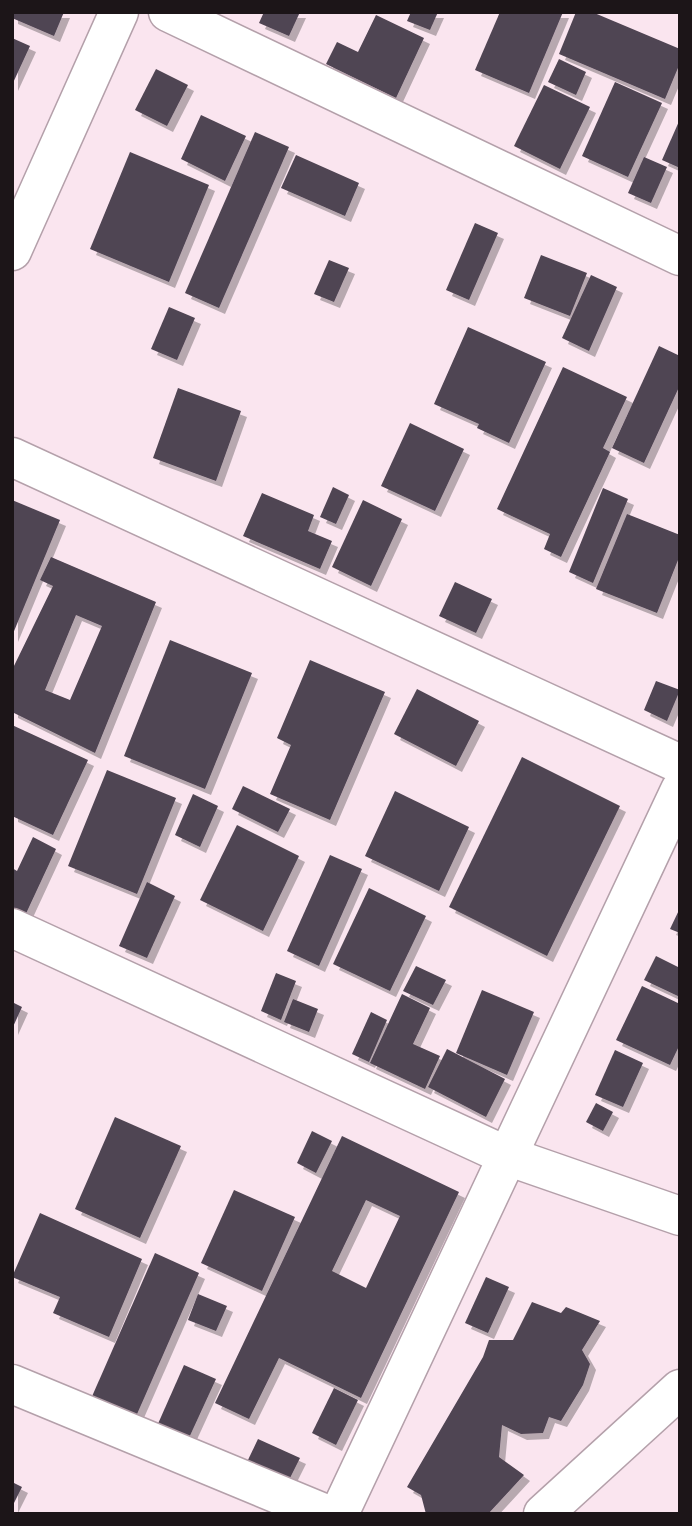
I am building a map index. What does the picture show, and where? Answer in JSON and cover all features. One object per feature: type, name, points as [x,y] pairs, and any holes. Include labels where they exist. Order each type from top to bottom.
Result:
[{"type":"street","points":[[12,251],[119,12]]},
{"type":"street","points":[[168,12],[680,256]]},
{"type":"street","points":[[12,457],[680,764]]},
{"type":"street","points":[[339,1514],[680,790]]},
{"type":"street","points":[[12,928],[507,1156],[680,1216]]},
{"type":"street","points":[[12,1384],[326,1514]]},
{"type":"street","points":[[543,1514],[680,1389]]},
{"type":"building","points":[[12,12],[64,12],[54,36],[12,18]]},
{"type":"building","points":[[264,12],[300,12],[289,36],[259,23]]},
{"type":"building","points":[[411,12],[438,12],[430,30],[407,21]]},
{"type":"building","points":[[500,12],[563,12],[529,93],[475,70]]},
{"type":"building","points":[[576,12],[592,12],[680,49],[680,63],[665,99],[559,54]]},
{"type":"building","points":[[376,15],[424,38],[396,98],[326,64],[337,42],[358,52]]},
{"type":"building","points":[[12,38],[30,46],[12,85]]},
{"type":"building","points":[[559,59],[586,72],[576,95],[548,82]]},
{"type":"building","points":[[156,69],[188,85],[167,126],[135,110]]},
{"type":"building","points":[[615,82],[662,103],[628,177],[582,156]]},
{"type":"building","points":[[544,85],[590,107],[560,169],[514,146]]},
{"type":"building","points":[[201,115],[246,136],[225,181],[181,159]]},
{"type":"building","points":[[680,119],[680,168],[662,160]]},
{"type":"building","points":[[255,132],[289,147],[219,308],[185,293]]},
{"type":"building","points":[[130,152],[209,185],[169,282],[90,249]]},
{"type":"building","points":[[296,155],[359,183],[345,216],[281,188]]},
{"type":"building","points":[[644,157],[667,167],[651,203],[628,193]]},
{"type":"building","points":[[475,223],[498,233],[469,300],[446,290]]},
{"type":"building","points":[[541,255],[587,273],[570,316],[524,298]]},
{"type":"building","points":[[329,260],[349,268],[334,302],[314,294]]},
{"type":"building","points":[[591,275],[617,287],[589,351],[562,338]]},
{"type":"building","points":[[169,307],[195,318],[177,360],[151,349]]},
{"type":"building","points":[[468,327],[546,362],[509,443],[477,428],[479,424],[434,404]]},
{"type":"building","points":[[659,346],[680,356],[680,385],[644,463],[612,448]]},
{"type":"building","points":[[563,367],[627,397],[603,448],[610,452],[561,557],[544,549],[550,534],[497,509]]},
{"type":"building","points":[[178,388],[241,411],[216,481],[153,458]]},
{"type":"building","points":[[410,423],[464,449],[435,511],[381,486]]},
{"type":"building","points":[[333,487],[349,495],[336,524],[320,517]]},
{"type":"building","points":[[603,488],[628,499],[593,583],[569,572]]},
{"type":"building","points":[[262,493],[314,515],[308,531],[332,541],[320,569],[243,536]]},
{"type":"building","points":[[12,500],[60,520],[12,636]]},
{"type":"building","points":[[363,500],[402,519],[371,586],[332,567]]},
{"type":"building","points":[[627,514],[680,535],[680,555],[657,613],[596,589]]},
{"type":"building","points":[[51,557],[156,602],[95,753],[12,712],[12,670],[53,586],[40,580]],"holes":[[[76,615],[102,626],[70,700],[45,690]]]},
{"type":"building","points":[[455,582],[492,599],[476,633],[439,616]]},
{"type":"building","points":[[170,640],[252,673],[205,789],[124,756]]},
{"type":"building","points":[[310,660],[385,692],[330,820],[270,794],[291,745],[277,738]]},
{"type":"building","points":[[656,681],[680,690],[667,721],[644,710]]},
{"type":"building","points":[[417,689],[479,721],[456,766],[394,734]]},
{"type":"building","points":[[12,725],[88,760],[53,835],[12,816]]},
{"type":"building","points":[[522,757],[620,806],[547,956],[449,907]]},
{"type":"building","points":[[107,770],[176,798],[137,894],[68,866]]},
{"type":"building","points":[[243,786],[290,809],[278,832],[232,809]]},
{"type":"building","points":[[395,791],[469,827],[439,891],[365,856]]},
{"type":"building","points":[[193,794],[218,806],[200,847],[175,835]]},
{"type":"building","points":[[237,825],[299,856],[263,931],[200,900]]},
{"type":"building","points":[[33,837],[56,849],[23,920],[12,915],[12,868],[17,871]]},
{"type":"building","points":[[330,855],[362,869],[319,966],[287,951]]},
{"type":"building","points":[[147,882],[175,896],[147,958],[119,946]]},
{"type":"building","points":[[369,888],[426,916],[390,991],[333,964]]},
{"type":"building","points":[[680,908],[680,933],[670,929]]},
{"type":"building","points":[[656,956],[680,968],[680,997],[644,980]]},
{"type":"building","points":[[416,966],[446,980],[433,1005],[403,991]]},
{"type":"building","points":[[276,973],[296,981],[281,1020],[261,1011]]},
{"type":"building","points":[[642,986],[680,1004],[680,1044],[670,1065],[616,1040]]},
{"type":"building","points":[[482,990],[534,1012],[507,1075],[456,1053]]},
{"type":"building","points":[[402,994],[430,1008],[413,1044],[440,1056],[425,1089],[370,1063]]},
{"type":"building","points":[[293,999],[318,1009],[309,1032],[284,1022]]},
{"type":"building","points":[[12,1002],[22,1007],[12,1029]]},
{"type":"building","points":[[371,1012],[387,1020],[369,1062],[352,1054]]},
{"type":"building","points":[[447,1049],[505,1079],[486,1117],[428,1087]]},
{"type":"building","points":[[615,1050],[643,1063],[623,1107],[595,1095]]},
{"type":"building","points":[[596,1103],[613,1112],[603,1131],[586,1122]]},
{"type":"building","points":[[115,1117],[181,1146],[140,1238],[75,1209]]},
{"type":"building","points":[[312,1131],[332,1141],[316,1173],[297,1163]]},
{"type":"building","points":[[342,1136],[459,1192],[361,1398],[279,1358],[249,1419],[215,1403]],"holes":[[[366,1200],[400,1216],[366,1288],[332,1271]]]},
{"type":"building","points":[[234,1190],[295,1217],[262,1291],[201,1263]]},
{"type":"building","points":[[40,1213],[142,1259],[109,1337],[53,1313],[60,1297],[12,1277]]},
{"type":"building","points":[[155,1253],[199,1273],[134,1421],[90,1401]]},
{"type":"building","points":[[486,1277],[509,1287],[488,1333],[465,1323]]},
{"type":"building","points":[[198,1294],[227,1306],[216,1331],[188,1320]]},
{"type":"building","points":[[532,1302],[561,1313],[566,1307],[600,1321],[582,1350],[590,1364],[583,1385],[561,1421],[549,1417],[543,1433],[521,1434],[502,1425],[499,1457],[524,1475],[488,1514],[426,1514],[421,1495],[407,1487],[483,1357],[489,1340],[513,1340]]},
{"type":"building","points":[[184,1365],[216,1379],[188,1440],[157,1426]]},
{"type":"building","points":[[334,1388],[358,1400],[336,1445],[312,1433]]},
{"type":"building","points":[[258,1439],[300,1458],[288,1482],[247,1462]]},
{"type":"building","points":[[12,1482],[22,1487],[12,1507]]}]
